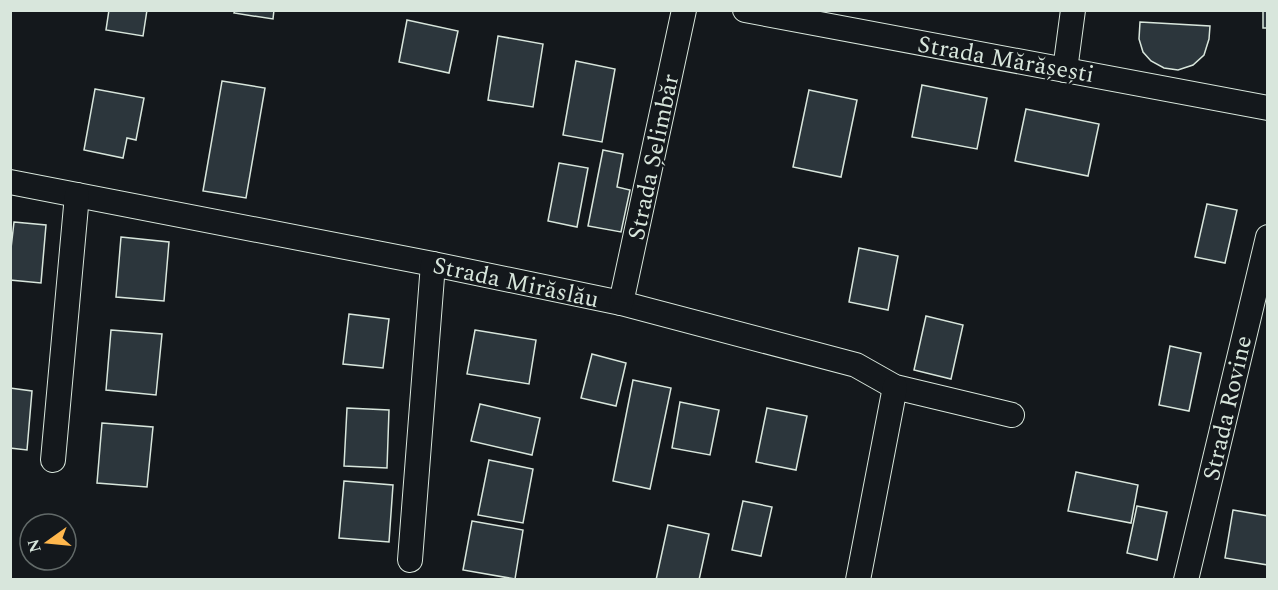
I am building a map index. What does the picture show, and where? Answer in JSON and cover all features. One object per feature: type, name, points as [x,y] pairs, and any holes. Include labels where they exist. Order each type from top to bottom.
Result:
[{"type":"street","name":"Strada Șelimbăr","points":[[621,303],[684,10]]},
{"type":"street","name":"Strada Mărășești","points":[[745,10],[1268,108]]},
{"type":"street","points":[[1065,70],[1073,10]]},
{"type":"street","name":"Strada Mirăslău","points":[[10,182],[621,303],[856,365],[895,387],[1012,415]]},
{"type":"street","points":[[53,460],[76,195]]},
{"type":"street","name":"Strada Rovine","points":[[1186,579],[1268,237]]},
{"type":"street","points":[[410,560],[433,264]]},
{"type":"street","points":[[858,579],[895,387]]},
{"type":"building","points":[[109,10],[147,10],[143,36],[106,30]]},
{"type":"building","points":[[235,10],[274,10],[273,19],[234,13]]},
{"type":"building","points":[[1263,10],[1268,10],[1268,28],[1263,28]]},
{"type":"building","points":[[407,20],[458,31],[449,73],[399,62]]},
{"type":"building","points":[[1140,22],[1210,26],[1204,55],[1193,65],[1178,70],[1164,68],[1151,61],[1143,52],[1139,39]]},
{"type":"building","points":[[498,36],[543,44],[533,107],[488,100]]},
{"type":"building","points":[[576,61],[615,69],[602,142],[563,135]]},
{"type":"building","points":[[222,81],[265,88],[246,198],[203,191]]},
{"type":"building","points":[[922,85],[987,98],[977,149],[912,137]]},
{"type":"building","points":[[95,89],[144,98],[136,140],[127,138],[123,158],[84,150]]},
{"type":"building","points":[[809,90],[857,100],[841,177],[793,167]]},
{"type":"building","points":[[1026,109],[1099,124],[1088,176],[1015,161]]},
{"type":"building","points":[[603,150],[623,154],[617,187],[630,190],[621,232],[588,226]]},
{"type":"building","points":[[559,163],[588,168],[577,227],[548,221]]},
{"type":"building","points":[[1207,204],[1237,210],[1225,263],[1195,257]]},
{"type":"building","points":[[14,222],[46,225],[41,283],[10,280]]},
{"type":"building","points":[[121,237],[169,242],[164,301],[116,297]]},
{"type":"building","points":[[859,248],[898,256],[888,310],[849,302]]},
{"type":"building","points":[[349,314],[389,319],[383,368],[343,364]]},
{"type":"building","points":[[926,316],[963,325],[951,379],[914,370]]},
{"type":"building","points":[[111,330],[162,334],[156,395],[106,390]]},
{"type":"building","points":[[475,330],[536,340],[529,384],[467,374]]},
{"type":"building","points":[[1170,346],[1201,353],[1189,411],[1159,405]]},
{"type":"building","points":[[592,354],[626,363],[616,406],[581,398]]},
{"type":"building","points":[[633,380],[671,388],[650,489],[613,481]]},
{"type":"building","points":[[10,388],[32,391],[27,450],[10,448]]},
{"type":"building","points":[[680,402],[719,410],[710,455],[672,448]]},
{"type":"building","points":[[480,404],[540,418],[532,455],[471,441]]},
{"type":"building","points":[[347,408],[389,410],[387,468],[344,466]]},
{"type":"building","points":[[767,408],[807,416],[796,470],[756,462]]},
{"type":"building","points":[[102,423],[153,427],[147,487],[97,483]]},
{"type":"building","points":[[489,460],[533,469],[523,523],[478,515]]},
{"type":"building","points":[[1076,472],[1138,485],[1131,523],[1068,511]]},
{"type":"building","points":[[344,481],[393,485],[389,542],[339,538]]},
{"type":"building","points":[[743,501],[772,507],[761,556],[732,550]]},
{"type":"building","points":[[1137,506],[1167,512],[1157,560],[1127,553]]},
{"type":"building","points":[[1233,510],[1268,516],[1268,565],[1225,558]]},
{"type":"building","points":[[472,521],[523,530],[515,579],[463,570]]},
{"type":"building","points":[[668,525],[709,534],[699,580],[656,580]]}]
